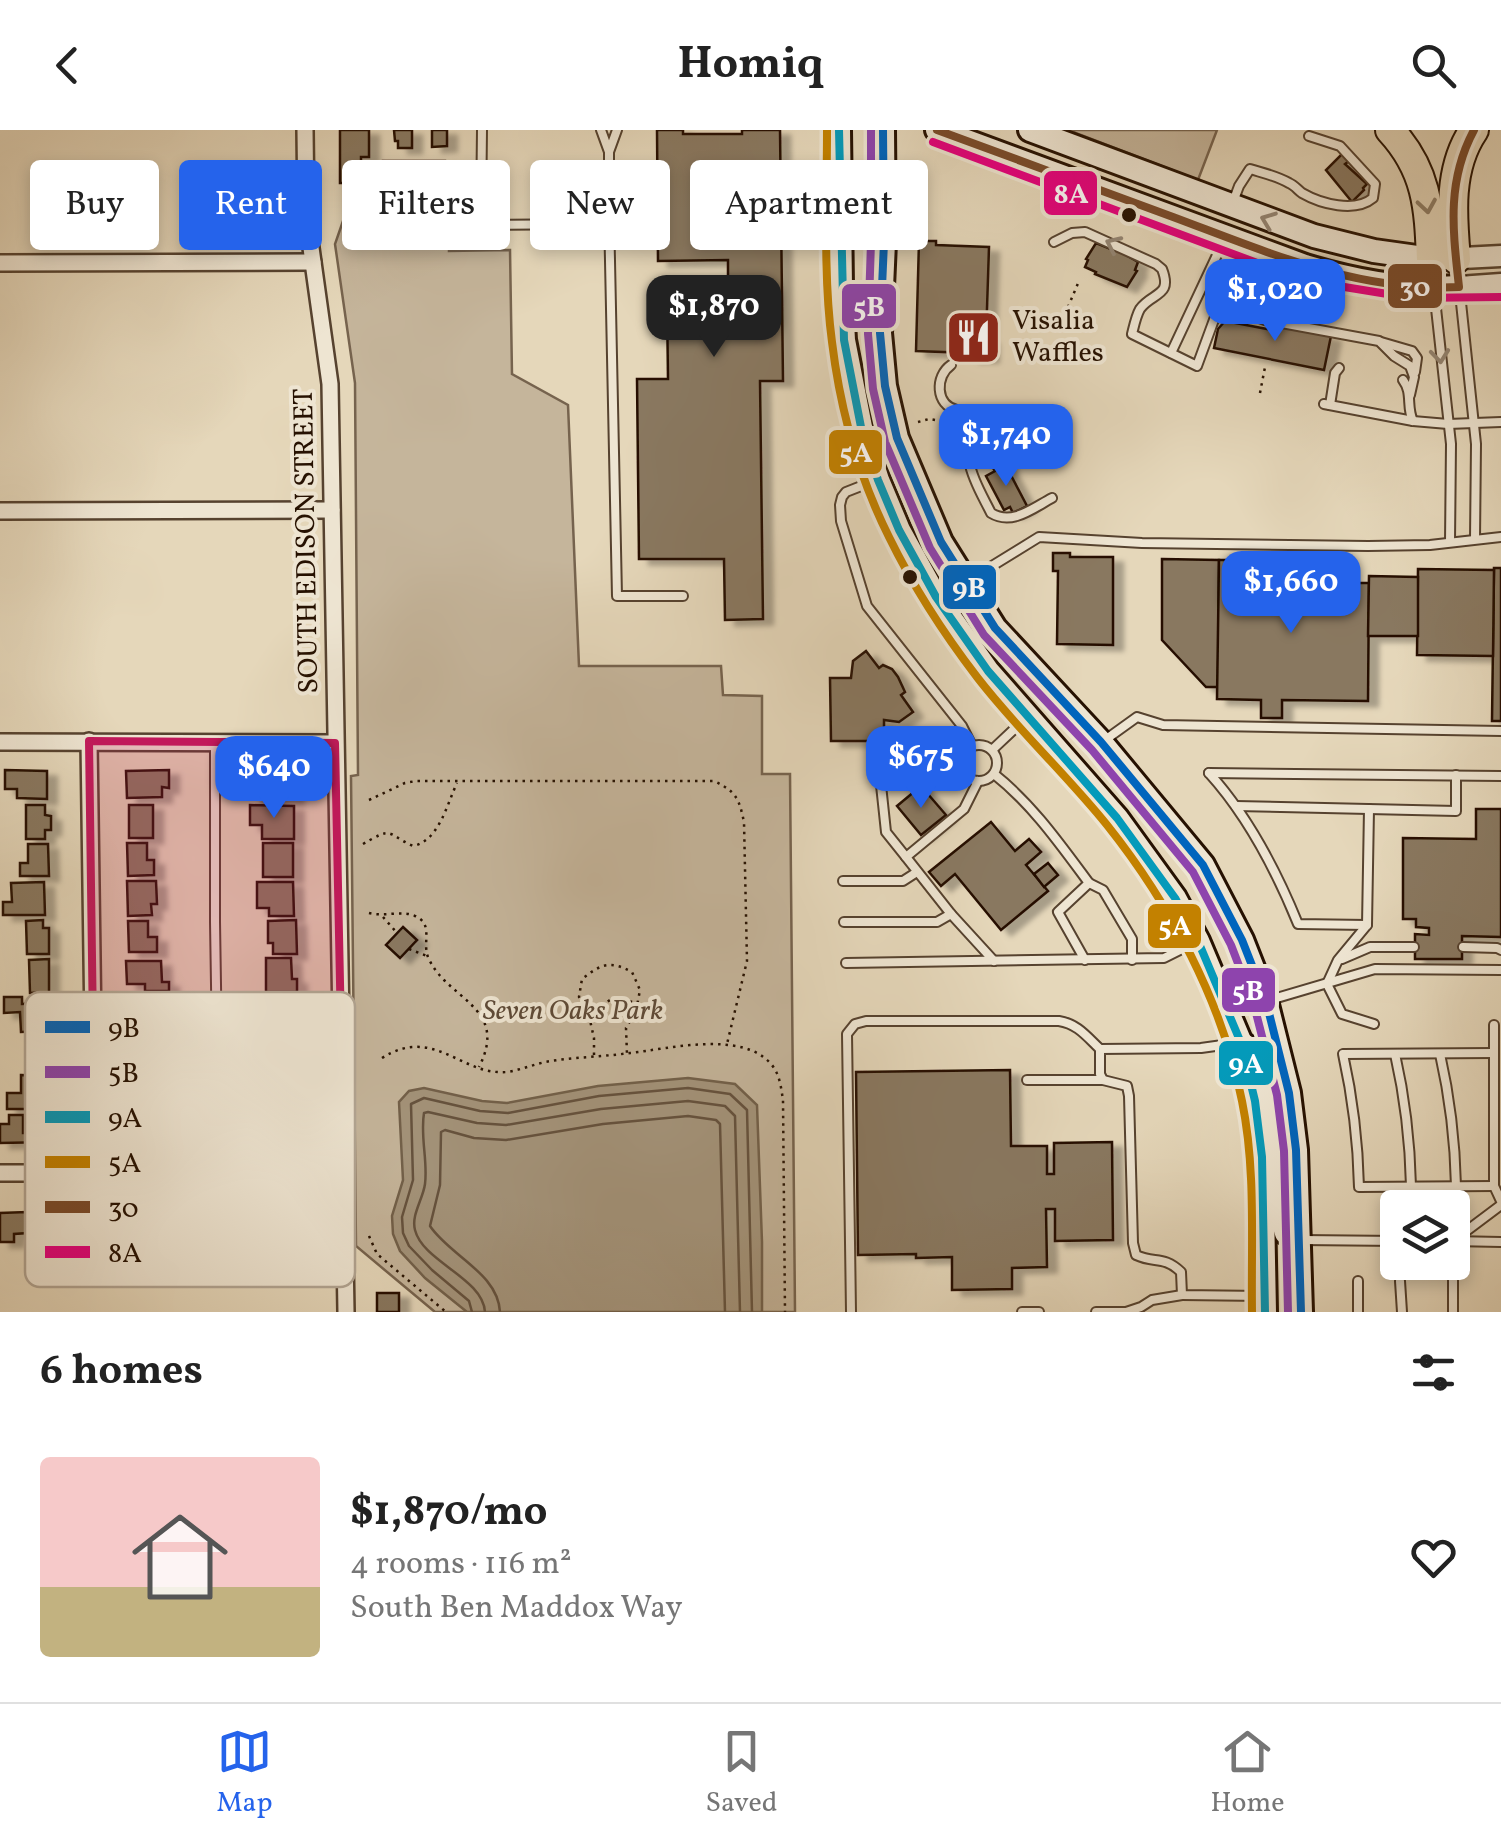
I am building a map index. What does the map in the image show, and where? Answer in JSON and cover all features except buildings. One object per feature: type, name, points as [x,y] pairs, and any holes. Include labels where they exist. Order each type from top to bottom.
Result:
[{"type":"highway","points":[[1390,130],[1410,156],[1424,186],[1443,259]]},
{"type":"highway","points":[[1443,259],[1453,229],[1456,171],[1474,130]]},
{"type":"main road","points":[[839,130],[844,340],[862,428],[878,480],[899,530],[936,597],[988,671],[1117,818],[1174,898],[1198,941],[1241,1043],[1255,1101],[1262,1156],[1265,1304]]},
{"type":"main road","points":[[883,130],[880,333],[885,386],[896,438],[941,542],[995,628],[1101,742],[1203,865],[1242,940],[1266,1002],[1288,1093],[1296,1150],[1301,1312]]},
{"type":"main road","points":[[936,130],[1338,276],[1397,286],[1458,288]]},
{"type":"main road","points":[[1030,130],[1288,228],[1392,254],[1443,259]]},
{"type":"main road","points":[[1241,1043],[1260,1055],[1264,1064],[1281,1170],[1283,1223],[1286,1233],[1300,1240]]},
{"type":"street","name":"SOUTH EDISON STREET","points":[[305,130],[306,212],[330,384],[340,992]]},
{"type":"street","points":[[1443,259],[1501,256]]},
{"type":"street","points":[[0,263],[314,262]]},
{"type":"street","points":[[1458,288],[1501,284]]},
{"type":"street","points":[[0,511],[332,510]]},
{"type":"street","points":[[89,741],[92,992]]},
{"type":"street","points":[[0,742],[335,743]]},
{"type":"street","name":"SOUTH EDISON STREET","points":[[346,1287],[346,1312]]},
{"type":"lane","points":[[482,130],[481,214],[485,222],[530,225]]},
{"type":"lane","points":[[601,130],[609,160]]},
{"type":"lane","points":[[609,152],[617,130]]},
{"type":"lane","points":[[1231,206],[1250,169],[1292,184],[1325,202],[1356,206],[1372,198],[1374,184],[1340,146],[1309,136]]},
{"type":"lane","points":[[1054,242],[1072,232],[1085,232],[1162,269],[1165,285],[1141,308],[1132,334],[1197,366],[1212,323],[1228,310],[1403,346],[1417,358],[1410,396],[1413,421]]},
{"type":"lane","points":[[1170,353],[1225,238]]},
{"type":"lane","points":[[610,250],[617,596],[682,596]]},
{"type":"lane","points":[[1443,259],[1434,288],[1451,444],[1450,542]]},
{"type":"lane","points":[[1443,259],[1458,288],[1474,422],[1475,539]]},
{"type":"lane","points":[[1379,341],[1410,366],[1414,377]]},
{"type":"lane","points":[[952,365],[942,375],[940,398],[953,409]]},
{"type":"lane","points":[[1338,368],[1327,404],[1413,421],[1501,422]]},
{"type":"lane","points":[[1403,380],[1410,396]]},
{"type":"lane","points":[[1052,498],[1017,516],[1000,518],[992,513],[967,456],[971,442],[986,430],[1053,429]]},
{"type":"lane","points":[[878,480],[846,492],[840,505],[841,521],[867,606],[962,726],[972,746]]},
{"type":"lane","points":[[936,597],[1040,537],[1142,543],[1368,546],[1430,545],[1501,537]]},
{"type":"lane","points":[[992,750],[1026,717]]},
{"type":"lane","points":[[1101,742],[1138,717],[1163,725],[1501,731]]},
{"type":"lane","points":[[214,742],[215,992]]},
{"type":"lane","points":[[984,745],[992,750],[998,762],[994,774],[978,781],[967,776],[961,760],[967,750],[984,745]]},
{"type":"lane","points":[[923,775],[961,760]]},
{"type":"lane","points":[[1367,926],[1298,924],[1263,850],[1236,806],[1208,773],[1501,776]]},
{"type":"lane","points":[[994,774],[1044,824],[1089,883],[1103,890],[1132,939],[1132,960]]},
{"type":"lane","points":[[910,775],[888,776],[881,785],[886,832],[950,914],[994,961]]},
{"type":"lane","points":[[1236,806],[1456,811],[1456,776]]},
{"type":"lane","points":[[906,858],[964,809],[978,781]]},
{"type":"lane","points":[[1327,984],[1338,960],[1367,926],[1369,809]]},
{"type":"lane","points":[[843,882],[903,881],[918,872]]},
{"type":"lane","points":[[1085,960],[1058,912],[1089,883]]},
{"type":"lane","points":[[844,922],[937,922],[950,914]]},
{"type":"lane","points":[[846,964],[1164,958],[1198,941]]},
{"type":"lane","points":[[1338,960],[1370,947],[1414,947]]},
{"type":"lane","points":[[1462,947],[1501,950]]},
{"type":"lane","points":[[1266,1002],[1376,968],[1501,970]]},
{"type":"lane","points":[[1327,984],[1342,1014],[1374,1024]]},
{"type":"lane","points":[[851,1312],[847,1034],[855,1024],[1059,1021],[1078,1027],[1100,1049],[1103,1080]]},
{"type":"lane","points":[[1470,1229],[1501,1203],[1494,1186],[1494,1025]]},
{"type":"lane","points":[[1100,1049],[1201,1048],[1241,1043]]},
{"type":"lane","points":[[1494,1053],[1343,1054],[1355,1116],[1359,1187],[1494,1186]]},
{"type":"lane","points":[[1395,1054],[1407,1116],[1411,1186]]},
{"type":"lane","points":[[1440,1054],[1452,1115],[1456,1186]]},
{"type":"lane","points":[[1026,1080],[1103,1080],[1127,1086],[1136,1255],[1172,1264],[1181,1272],[1182,1294]]},
{"type":"lane","points":[[1482,1220],[1501,1215]]},
{"type":"lane","points":[[1300,1240],[1380,1241]]},
{"type":"lane","points":[[1470,1242],[1500,1243]]},
{"type":"lane","points":[[1453,1280],[1453,1312]]},
{"type":"lane","points":[[1400,1281],[1402,1312]]},
{"type":"lane","points":[[1358,1282],[1358,1312]]},
{"type":"lane","points":[[1096,1312],[1126,1312],[1152,1300],[1182,1294],[1265,1304]]},
{"type":"lane","points":[[1022,1312],[1039,1312]]},
{"type":"path","points":[[1234,270],[1252,303]]},
{"type":"path","points":[[1068,308],[1079,281]]},
{"type":"path","points":[[1260,393],[1266,367]]},
{"type":"path","points":[[918,422],[941,421],[953,409]]},
{"type":"path","points":[[369,800],[405,783],[714,781],[729,788],[740,801],[744,822],[747,961],[726,1045]]},
{"type":"path","points":[[363,844],[386,833],[396,834],[413,846],[425,842],[443,818],[458,782]]},
{"type":"path","points":[[369,912],[382,916],[404,913],[417,916],[425,924],[428,956],[439,975],[479,1012],[486,1029],[487,1044],[479,1067]]},
{"type":"path","points":[[382,916],[397,932]]},
{"type":"path","points":[[409,950],[428,956]]},
{"type":"path","points":[[594,1056],[588,1014],[579,997],[582,979],[598,967],[618,964],[632,972],[640,990],[636,1012],[626,1028],[627,1054]]},
{"type":"path","points":[[588,1014],[610,1000],[638,1002]]},
{"type":"path","points":[[382,1058],[394,1050],[435,1048],[491,1071],[508,1072],[560,1060],[692,1044],[726,1045],[762,1056],[772,1064],[781,1086],[784,1312]]},
{"type":"path","points":[[369,1236],[377,1254],[446,1312]]},
{"type":"highlighted area","points":[[89,741],[335,743],[344,1173],[95,1173]]},
{"type":"green space","points":[[1068,130],[1217,130],[1198,180]]},
{"type":"green space","name":"Seven Oaks Park","points":[[342,224],[342,250],[510,250],[512,374],[568,405],[579,666],[721,666],[723,695],[762,696],[762,774],[790,774],[795,1312],[435,1312],[356,1246],[351,776],[358,775],[355,383],[335,244]]},
{"type":"water","points":[[688,1078],[735,1084],[757,1105],[762,1312],[467,1312],[425,1278],[400,1251],[393,1234],[392,1216],[403,1180],[399,1102],[409,1091],[424,1088],[507,1103],[598,1086]]},
{"type":"transit line","name":"5A","points":[[827,130],[829,316],[840,392],[860,466],[908,574],[953,644],[992,696],[1130,855],[1191,955],[1221,1027],[1242,1101],[1251,1179],[1252,1312]]},
{"type":"transit line","name":"9A","points":[[839,130],[844,340],[861,427],[878,480],[899,530],[936,597],[988,671],[1117,818],[1175,898],[1198,941],[1241,1043],[1255,1101],[1262,1157],[1265,1312]]},
{"type":"transit line","name":"5B","points":[[871,130],[868,334],[873,389],[885,442],[930,548],[984,635],[1092,750],[1193,872],[1231,945],[1254,1005],[1277,1095],[1284,1151],[1288,1312]]},
{"type":"transit line","name":"9B","points":[[883,130],[880,333],[885,386],[897,438],[941,542],[995,628],[1101,742],[1203,865],[1242,940],[1266,1001],[1289,1093],[1296,1150],[1301,1312]]},
{"type":"transit line","name":"30","points":[[937,130],[1313,267],[1421,287],[1459,287],[1455,188],[1474,130]]},
{"type":"transit line","name":"8A","points":[[933,142],[1268,267],[1326,284],[1412,298],[1501,297]]},
{"type":"place","name":"Visalia Waffles","points":[[973,337]]}]
